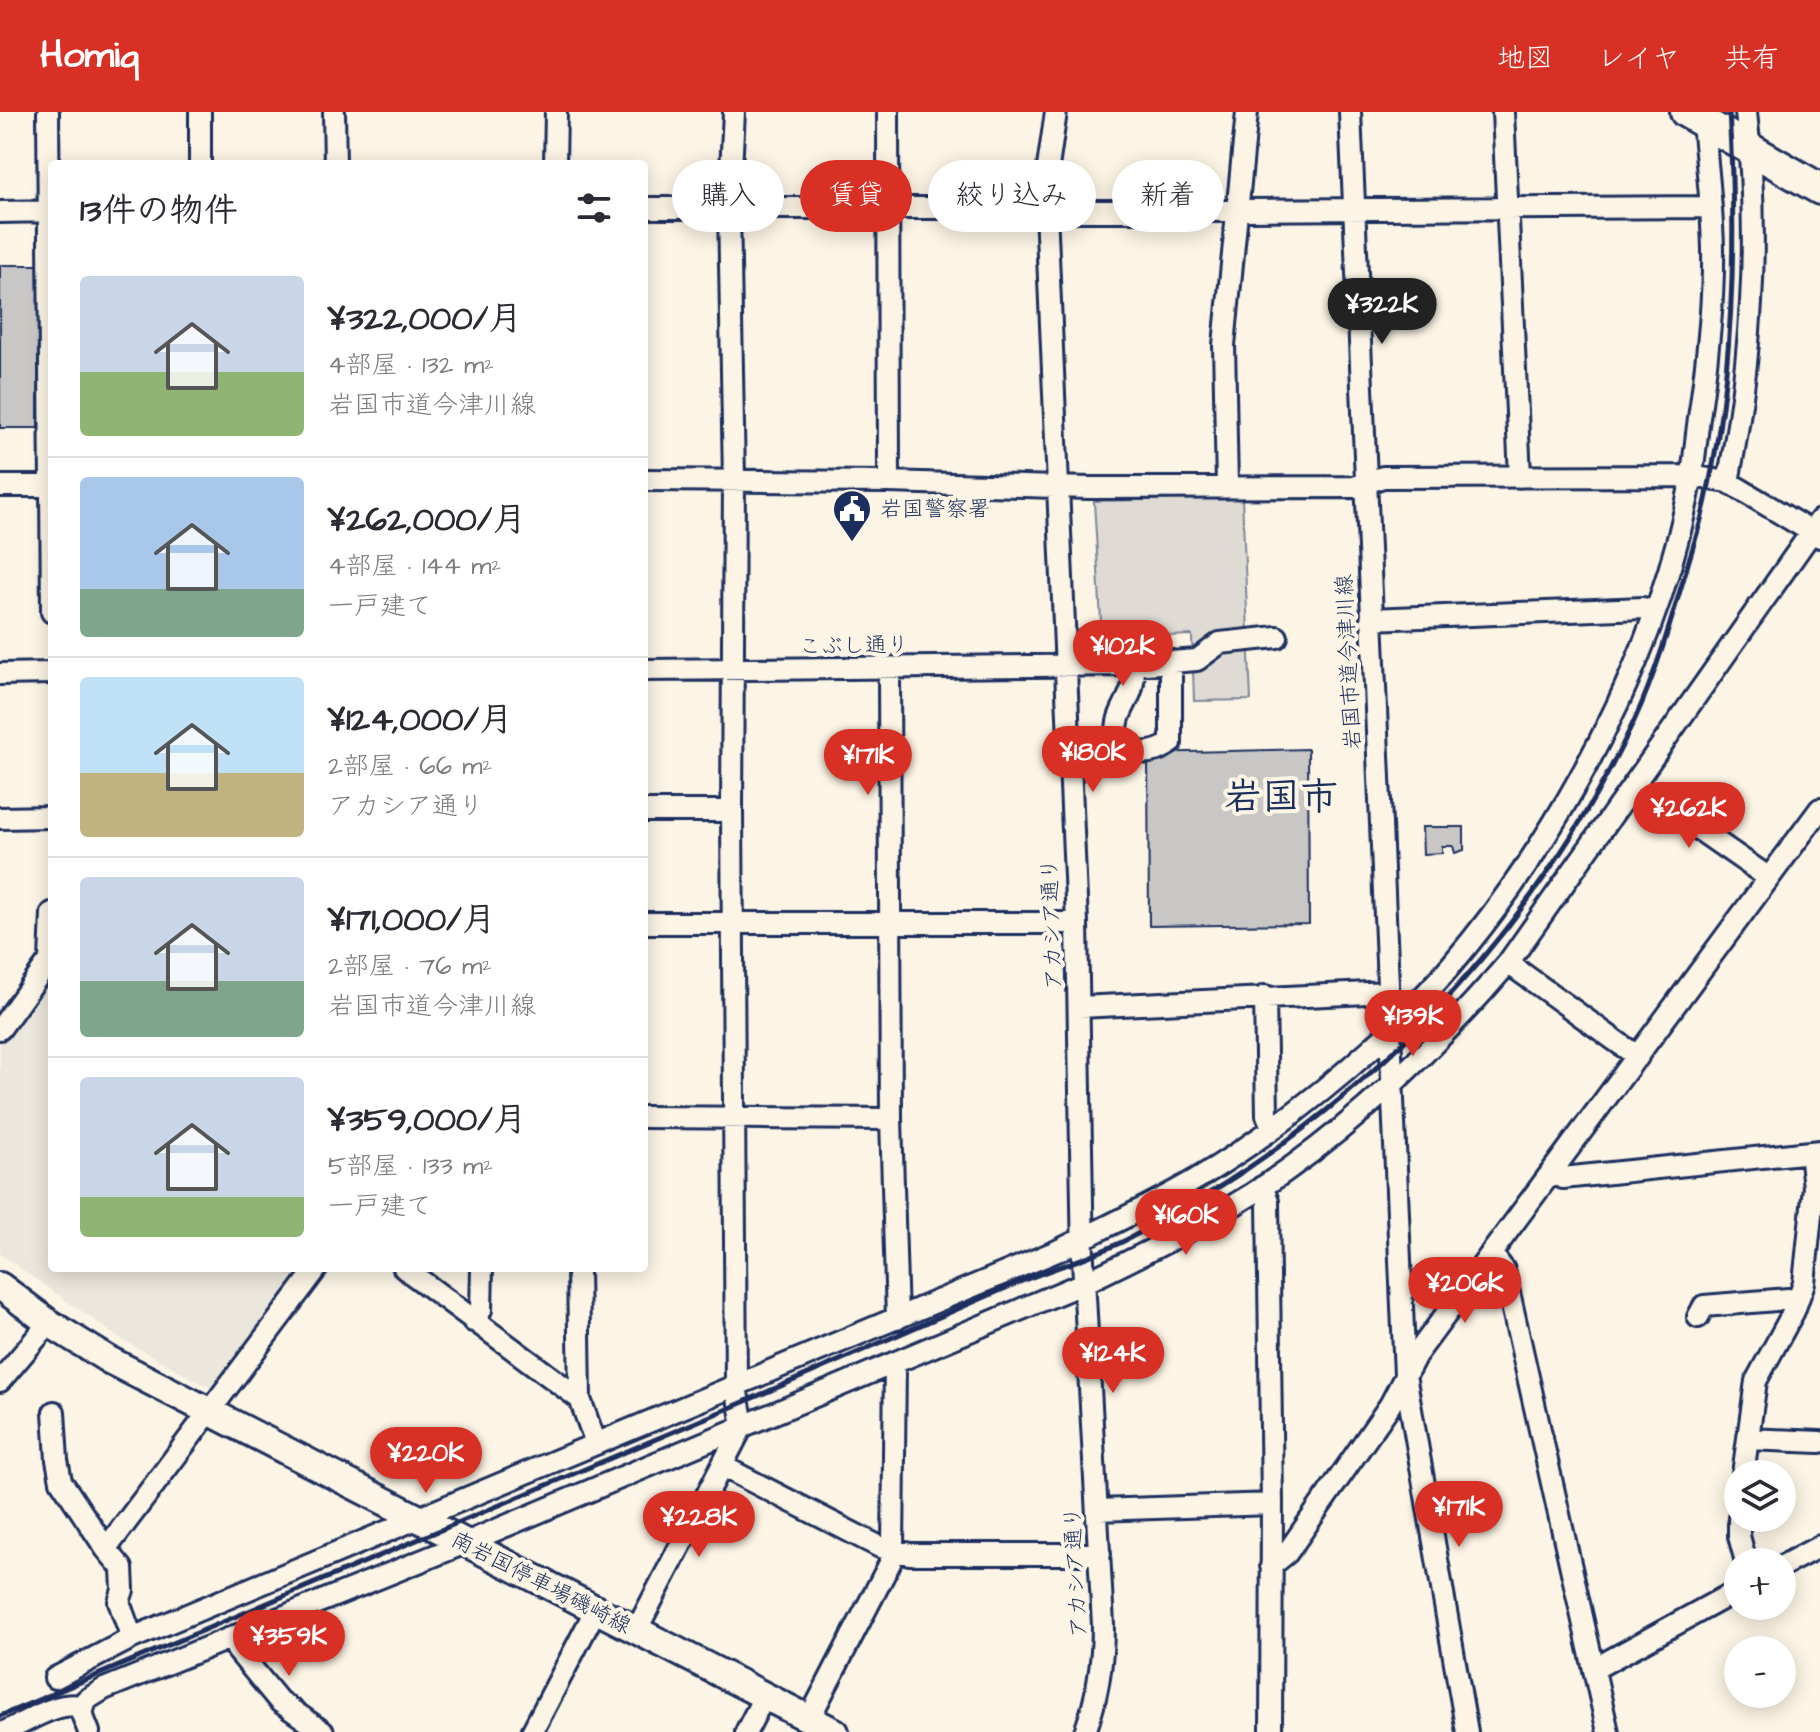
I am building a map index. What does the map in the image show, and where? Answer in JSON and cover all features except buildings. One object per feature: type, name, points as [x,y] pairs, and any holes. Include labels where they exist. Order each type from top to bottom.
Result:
[{"type":"highway","points":[[1697,115],[1820,189]]},
{"type":"main road","name":"南岩国停車場磯崎線","points":[[0,1286],[85,1347],[463,1544],[835,1732]]},
{"type":"street","points":[[48,112],[49,160]]},
{"type":"street","points":[[200,112],[200,160]]},
{"type":"street","points":[[334,112],[335,160]]},
{"type":"street","points":[[555,160],[556,112]]},
{"type":"street","points":[[732,160],[734,112]]},
{"type":"street","points":[[888,112],[888,160]]},
{"type":"street","name":"アカシア通り","points":[[1049,160],[1056,112]]},
{"type":"street","points":[[1227,486],[1224,345],[1247,112]]},
{"type":"street","name":"岩国市道今津川線","points":[[1350,112],[1405,1375],[1467,1732]]},
{"type":"street","points":[[1503,112],[1520,477]]},
{"type":"street","points":[[1728,482],[1742,404],[1751,321],[1753,238],[1746,112]]},
{"type":"street","points":[[55,1678],[132,1638],[736,1387],[1083,1238],[1196,1179],[1319,1092],[1390,1031],[1476,933],[1566,802],[1604,731],[1653,612],[1678,533],[1691,476],[1708,354],[1713,249],[1697,115]]},
{"type":"street","points":[[1096,210],[1710,207]]},
{"type":"street","points":[[648,208],[672,208]]},
{"type":"street","points":[[0,212],[48,211]]},
{"type":"street","points":[[636,1631],[743,1425],[736,1387],[732,811],[734,480],[729,232]]},
{"type":"street","points":[[888,232],[889,482]]},
{"type":"street","name":"アカシア通り","points":[[1047,232],[1077,923],[1083,1238],[1103,1661],[1095,1706],[1085,1732]]},
{"type":"street","points":[[89,1732],[82,1714],[86,1700],[104,1689],[463,1544],[1086,1282],[1182,1234],[1262,1187],[1343,1127],[1391,1086],[1462,1017],[1508,963],[1818,530],[1728,482],[1691,476],[1383,477],[1354,487],[1089,488],[1057,485],[648,480]]},
{"type":"street","points":[[0,486],[48,486]]},
{"type":"street","points":[[1371,619],[1643,608],[1653,612]]},
{"type":"street","name":"こぶし通り","points":[[648,670],[1133,665],[1197,660],[1220,643],[1277,637]]},
{"type":"street","points":[[1133,665],[1134,681],[1130,698],[1119,713],[1117,722],[1118,740],[1130,750],[1158,752],[1171,743],[1176,661]]},
{"type":"street","points":[[889,669],[891,1119],[897,1319]]},
{"type":"street","points":[[0,674],[48,673]]},
{"type":"street","points":[[1635,785],[1769,878]]},
{"type":"street","points":[[1271,1566],[1287,1553],[1390,1405],[1416,1355],[1820,809]]},
{"type":"street","points":[[648,811],[732,811]]},
{"type":"street","points":[[0,818],[48,817]]},
{"type":"street","points":[[648,923],[1077,923]]},
{"type":"street","points":[[0,1029],[48,963]]},
{"type":"street","points":[[1508,963],[1638,1057]]},
{"type":"street","points":[[1079,1007],[1388,992]]},
{"type":"street","points":[[1265,996],[1267,1115],[1272,1127]]},
{"type":"street","points":[[648,1117],[891,1119]]},
{"type":"street","points":[[1551,1173],[1563,1178],[1815,1152],[1804,1283],[1756,1381],[1745,1460]]},
{"type":"street","points":[[1262,1187],[1268,1201],[1271,1732]]},
{"type":"street","points":[[1491,1253],[1504,1270],[1608,1732]]},
{"type":"street","points":[[106,1549],[314,1272]]},
{"type":"street","points":[[409,1272],[580,1399]]},
{"type":"street","points":[[473,1321],[481,1310],[482,1272]]},
{"type":"street","points":[[578,1272],[580,1399],[596,1444]]},
{"type":"street","points":[[1698,1317],[1704,1306],[1788,1299],[1797,1301]]},
{"type":"street","points":[[0,1381],[49,1323]]},
{"type":"street","points":[[809,1719],[890,1563],[893,1550],[895,1363]]},
{"type":"street","points":[[54,1412],[61,1481],[122,1568],[123,1590],[119,1602],[132,1638]]},
{"type":"street","points":[[1748,1439],[1820,1442]]},
{"type":"street","points":[[722,1466],[880,1547],[910,1554],[1100,1554]]},
{"type":"street","points":[[1097,1510],[1272,1504]]},
{"type":"street","points":[[1796,1559],[1820,1546]]},
{"type":"street","points":[[1594,1669],[1724,1598]]},
{"type":"street","points":[[532,1732],[595,1611]]},
{"type":"street","points":[[234,1636],[237,1650],[279,1701],[323,1732]]},
{"type":"street","points":[[746,1732],[765,1695]]},
{"type":"street","points":[[4,1732],[63,1706],[74,1704],[84,1707]]},
{"type":"shaded area","points":[[1242,498],[1251,700],[1194,701],[1192,635],[1102,638],[1094,501]]},
{"type":"shaded area","points":[[48,972],[48,1272],[302,1272],[214,1390],[119,1338],[0,1254],[0,1038]]},
{"type":"railway","points":[[0,1716],[1022,1281],[1126,1240],[1207,1195],[1284,1143],[1356,1086],[1423,1023],[1485,955],[1541,882],[1591,804],[1650,683],[1703,513],[1723,400],[1733,256],[1729,112]]},
{"type":"place","name":"岩国警察署","points":[[852,543]]},
{"type":"district","name":"岩国市","points":[[1281,798]]}]
